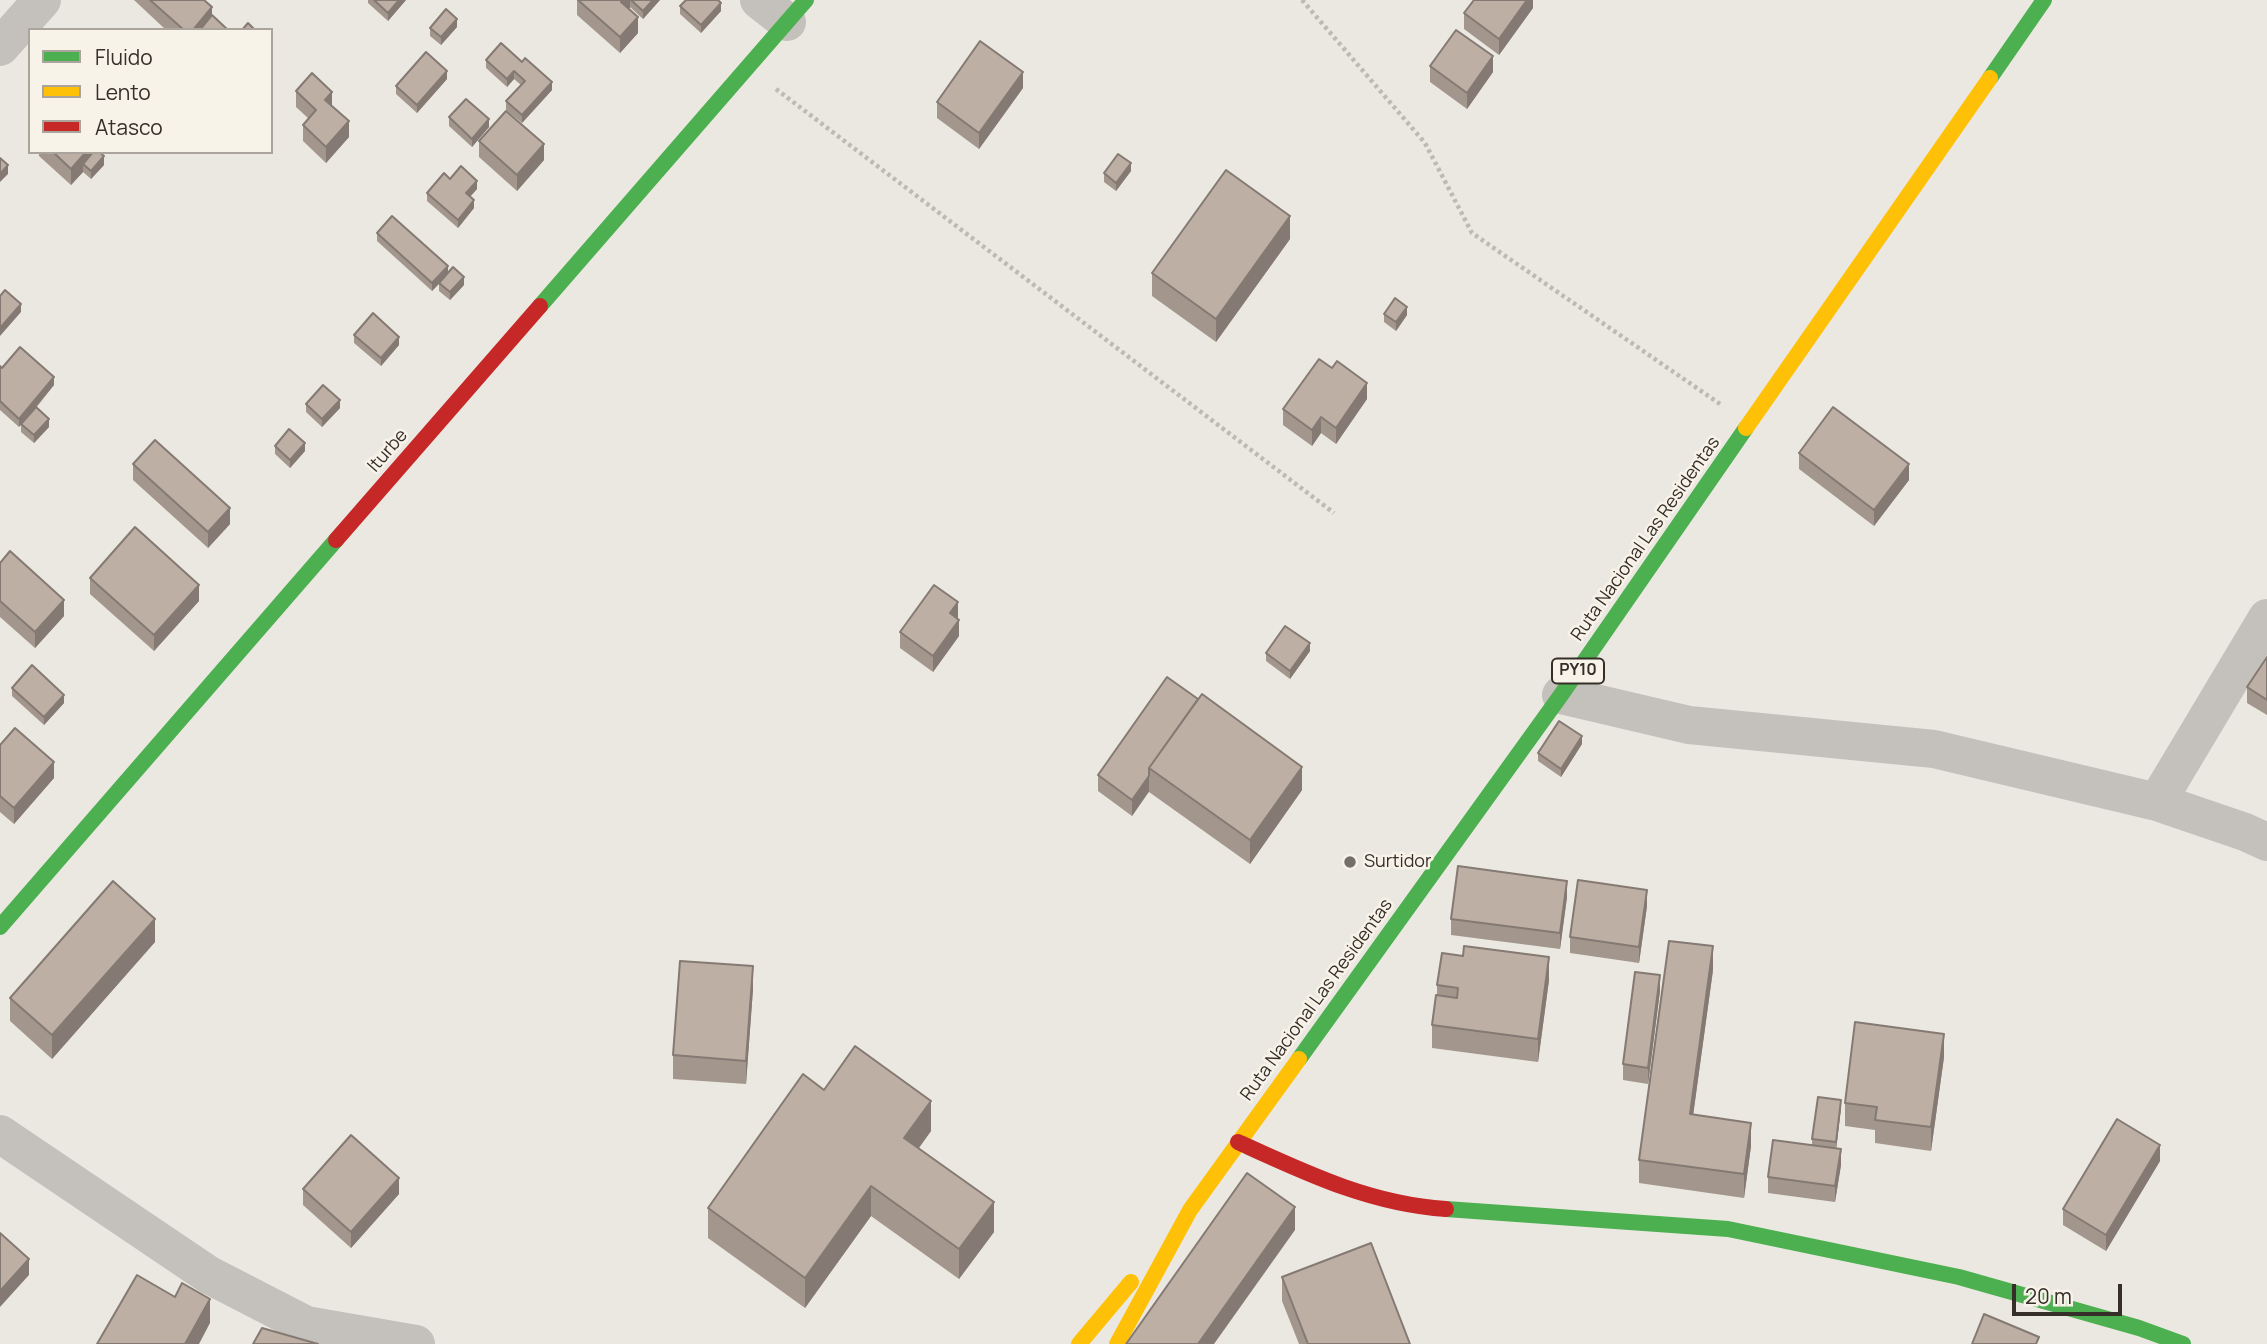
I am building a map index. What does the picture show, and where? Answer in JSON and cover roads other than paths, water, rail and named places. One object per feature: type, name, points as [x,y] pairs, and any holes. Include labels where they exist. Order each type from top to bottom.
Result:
[{"type":"main road","name":"Ruta Nacional Las Residentas","points":[[1117,1344],[1190,1210],[1561,695],[2044,0]]},
{"type":"main road","name":"Iturbe","points":[[0,927],[747,67],[784,7]]},
{"type":"main road","points":[[1238,1142],[1336,1186],[1410,1207],[1728,1228],[1959,1277],[2139,1328],[2183,1344]]},
{"type":"main road","points":[[1079,1344],[1190,1210]]},
{"type":"street","points":[[0,47],[42,0]]},
{"type":"street","points":[[2157,802],[2267,618]]},
{"type":"street","points":[[1561,695],[1689,725],[1934,749],[2157,802],[2267,842]]},
{"type":"street","points":[[0,1135],[209,1275],[306,1325],[416,1344]]},
{"type":"place","name":"Surtidor","points":[[1350,862]]}]
